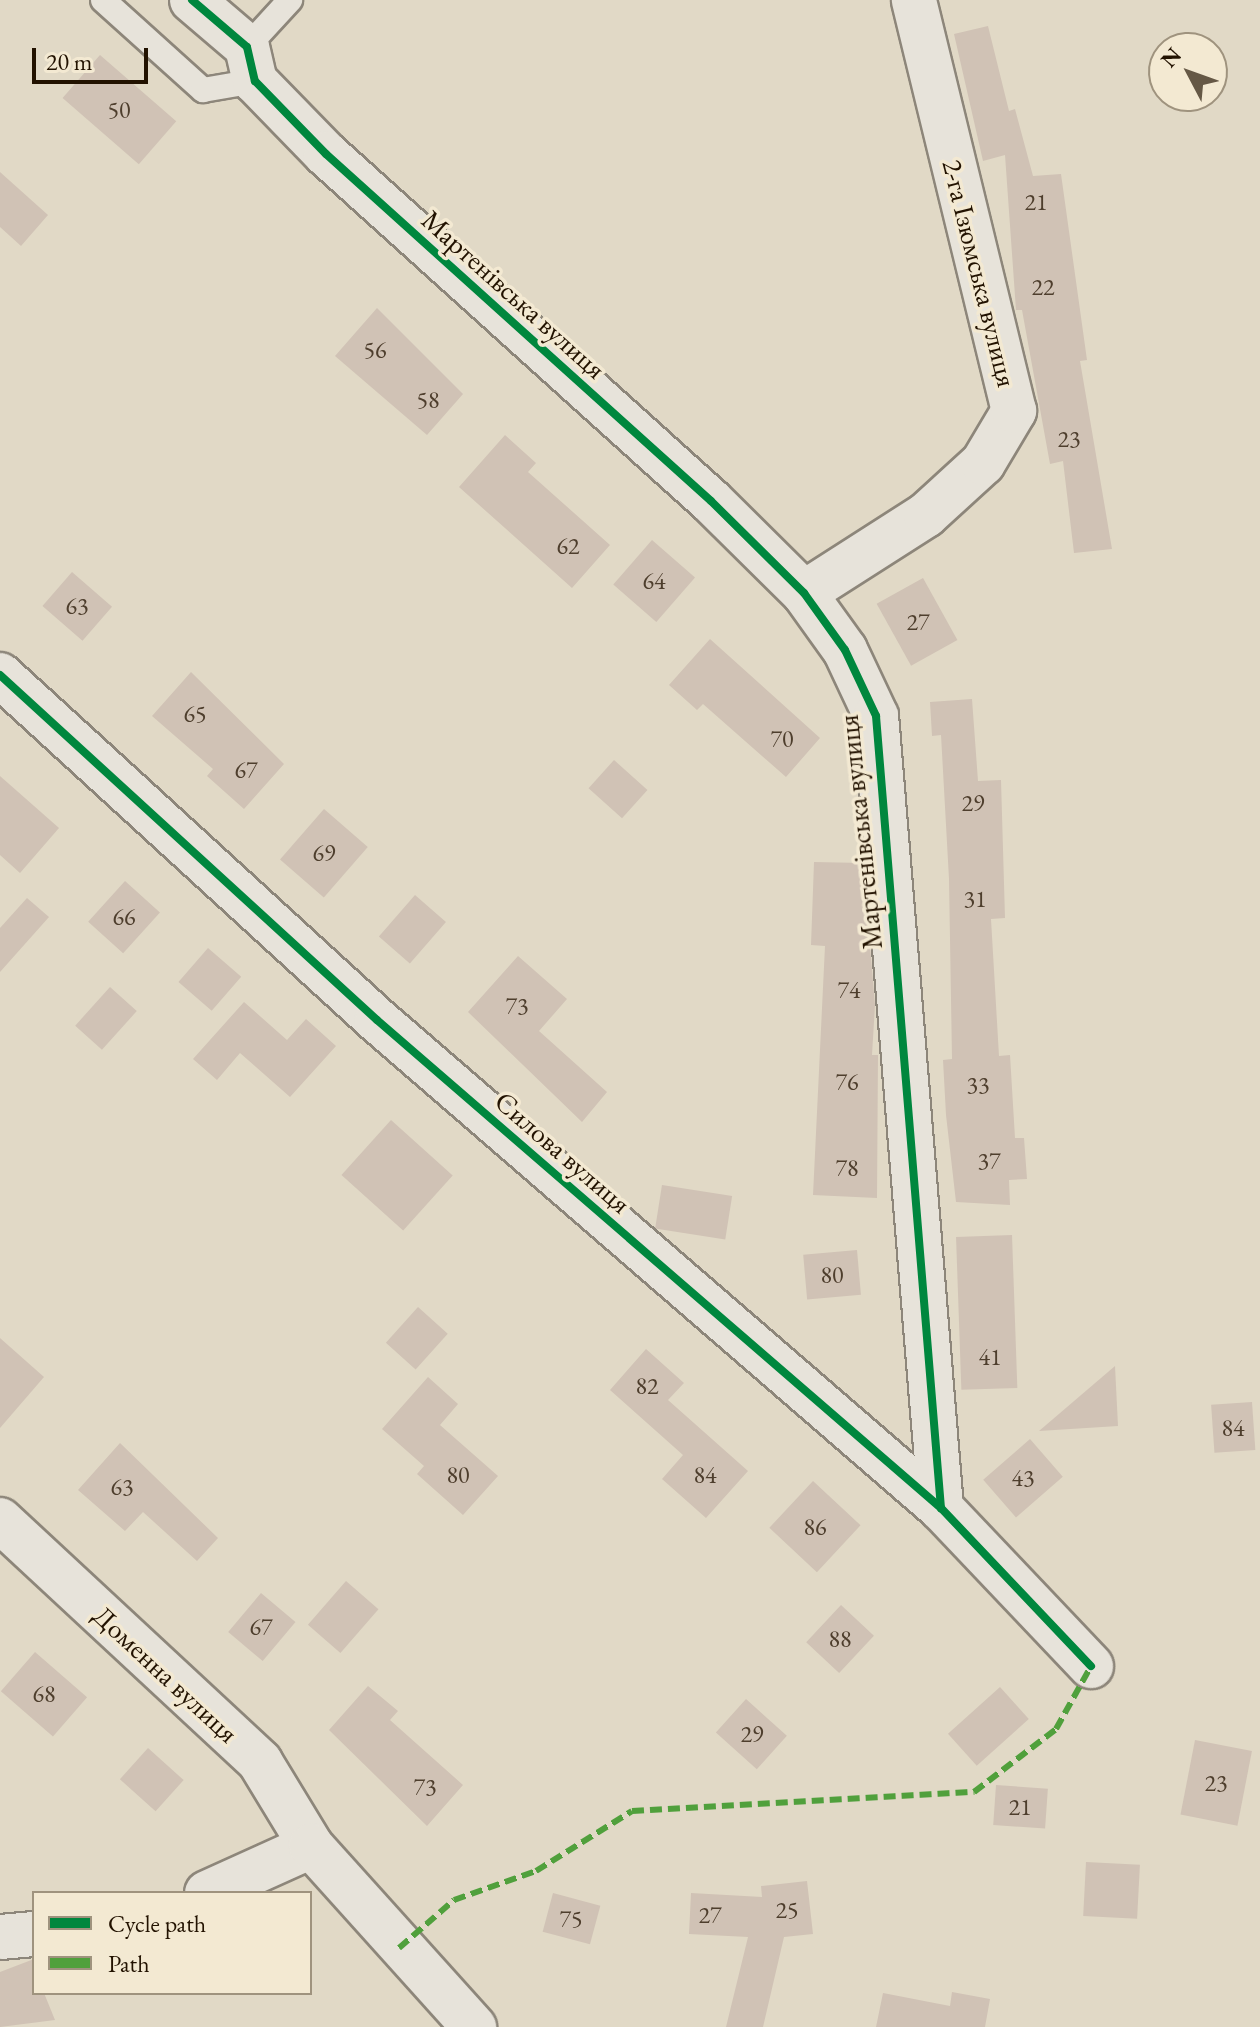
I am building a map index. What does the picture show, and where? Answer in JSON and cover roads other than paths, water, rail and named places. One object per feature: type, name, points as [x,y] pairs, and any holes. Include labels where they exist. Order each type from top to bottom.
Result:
[{"type":"street","name":"Мартенівська вулиця","points":[[192,0],[251,64],[326,154],[711,501],[804,593],[845,650],[876,716],[941,1508]]},
{"type":"street","name":"2-га Ізюмська вулиця","points":[[804,593],[926,515],[983,463],[1014,411],[914,0]]},
{"type":"street","name":"Силова вулиця","points":[[0,675],[377,1020],[941,1508],[1091,1666]]},
{"type":"street","name":"Доменна вулиця","points":[[0,1520],[260,1762],[311,1846],[474,2027]]},
{"type":"street","points":[[211,1891],[311,1846]]},
{"type":"street","points":[[0,1937],[32,1934]]},
{"type":"lane","points":[[103,0],[203,90],[251,64],[290,0]]}]
